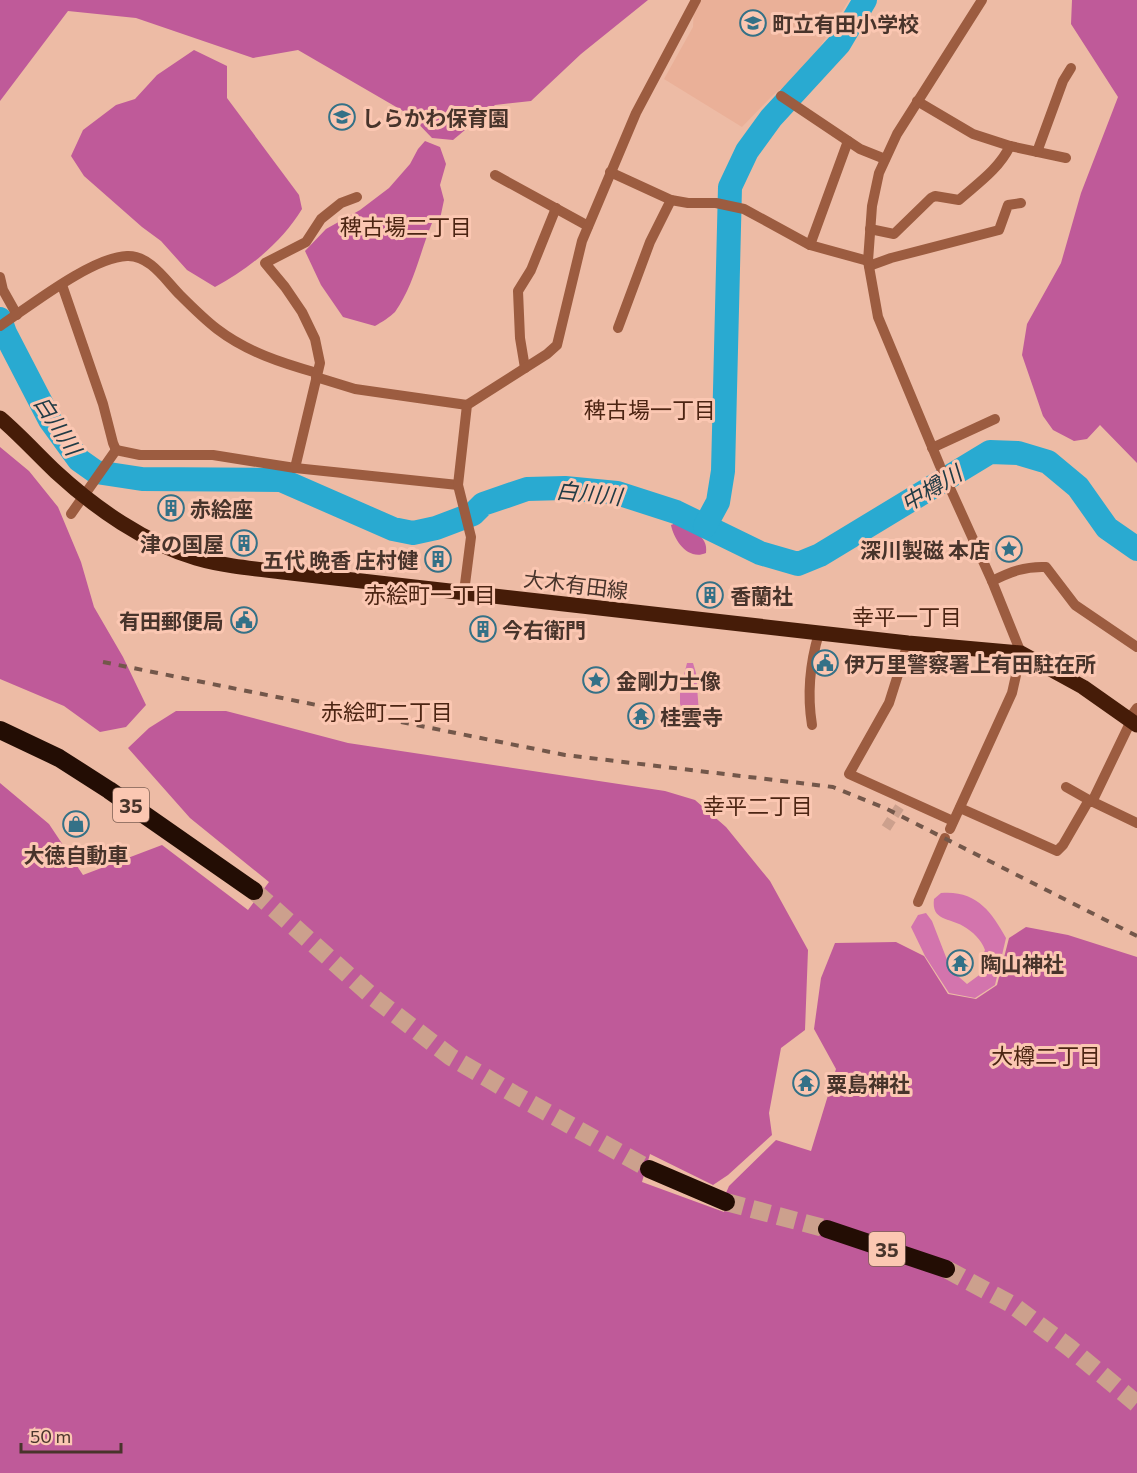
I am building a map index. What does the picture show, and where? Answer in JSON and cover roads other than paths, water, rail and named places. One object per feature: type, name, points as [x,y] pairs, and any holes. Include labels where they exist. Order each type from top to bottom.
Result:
[{"type":"highway","name":"35","points":[[0,730],[59,758],[254,891]]},
{"type":"highway","points":[[649,1169],[726,1202]]},
{"type":"highway","name":"35","points":[[827,1229],[946,1269]]},
{"type":"main road","name":"大木有田線","points":[[0,418],[22,436],[56,471],[87,489],[110,514],[152,540],[194,557],[228,566],[908,643],[1021,653],[1134,718]]},
{"type":"street","points":[[0,326],[79,273],[119,256],[131,256],[161,273],[193,308],[217,329],[262,355],[355,389],[467,405],[547,354],[557,345],[582,241],[588,226],[636,113],[696,0]]},
{"type":"street","points":[[918,902],[1012,693],[1021,653],[878,318],[868,263],[870,229],[879,173],[897,134],[982,0]]},
{"type":"street","points":[[1037,152],[1063,81],[1071,68]]},
{"type":"street","points":[[781,96],[860,149],[885,159]]},
{"type":"street","points":[[917,101],[973,134],[1010,146],[1066,158]]},
{"type":"street","points":[[810,245],[848,141]]},
{"type":"street","points":[[870,229],[894,234],[931,198],[935,196],[959,200],[991,172],[1005,157],[1010,146]]},
{"type":"street","points":[[610,172],[671,200],[688,203],[716,203],[744,208],[810,245],[868,263],[999,230],[1008,205],[1021,203]]},
{"type":"street","points":[[495,175],[588,226]]},
{"type":"street","points":[[295,468],[320,363],[315,339],[302,312],[265,263],[306,242],[321,219],[341,203],[357,197]]},
{"type":"street","points":[[618,328],[650,242],[671,200]]},
{"type":"street","points":[[525,368],[520,338],[518,291],[531,270],[556,208]]},
{"type":"street","points":[[0,277],[3,290],[17,315]]},
{"type":"street","points":[[62,285],[103,404],[116,450]]},
{"type":"street","points":[[464,592],[471,537],[458,485],[467,405]]},
{"type":"street","points":[[932,448],[995,419]]},
{"type":"street","points":[[116,450],[140,455],[213,455],[295,468],[458,485]]},
{"type":"street","points":[[71,514],[116,450]]},
{"type":"street","points":[[992,581],[1029,566],[1046,567],[1075,605],[1137,647]]},
{"type":"street","points":[[812,726],[810,679],[812,656],[819,633]]},
{"type":"street","points":[[908,643],[889,703],[849,774],[949,830]]},
{"type":"street","points":[[960,808],[1057,851],[1091,801],[1134,718]]},
{"type":"street","points":[[1066,787],[1137,823]]},
{"type":"waterway","name":"白川川","points":[[705,526],[718,502],[723,471],[730,187],[747,151],[771,118],[839,44],[865,0]]},
{"type":"waterway","name":"白川川","points":[[0,319],[50,420],[79,460],[96,472],[142,479],[281,480],[393,529],[413,533],[436,528],[473,514],[483,504],[527,489],[565,488],[617,493],[676,512],[760,553],[798,564],[820,555],[990,452],[1018,453],[1048,462],[1078,487],[1107,528],[1137,549]]},
{"type":"tunnel","points":[[886,828],[904,800]]},
{"type":"tunnel","points":[[254,891],[374,998],[451,1057],[649,1169]]},
{"type":"tunnel","points":[[726,1202],[827,1229]]},
{"type":"tunnel","points":[[946,1269],[1011,1304],[1070,1348],[1137,1404]]},
{"type":"railway","points":[[103,662],[565,755],[833,787],[885,808],[1137,936]]},
{"type":"place","name":"町立有田小学校","points":[[753,23]]},
{"type":"place","name":"しらかわ保育園","points":[[342,117]]},
{"type":"place","name":"赤絵座","points":[[171,508]]},
{"type":"place","name":"津の国屋","points":[[244,543]]},
{"type":"place","name":"深川製磁 本店","points":[[1009,549]]},
{"type":"place","name":"五代 晩香 庄村健","points":[[438,559]]},
{"type":"place","name":"香蘭社","points":[[710,595]]},
{"type":"place","name":"有田郵便局","points":[[244,620]]},
{"type":"place","name":"今右衛門","points":[[483,629]]},
{"type":"place","name":"伊万里警察署上有田駐在所","points":[[825,663]]},
{"type":"place","name":"金剛力士像","points":[[596,680]]},
{"type":"place","name":"桂雲寺","points":[[641,716]]},
{"type":"place","name":"大徳自動車","points":[[76,824]]},
{"type":"place","name":"陶山神社","points":[[960,963]]},
{"type":"place","name":"粟島神社","points":[[806,1083]]},
{"type":"district","name":"稗古場二丁目","points":[[406,226]]},
{"type":"district","name":"稗古場一丁目","points":[[650,409]]},
{"type":"district","name":"赤絵町一丁目","points":[[430,594]]},
{"type":"district","name":"幸平一丁目","points":[[907,616]]},
{"type":"district","name":"赤絵町二丁目","points":[[387,711]]},
{"type":"district","name":"幸平二丁目","points":[[758,805]]},
{"type":"district","name":"大樽二丁目","points":[[1046,1055]]},
{"type":"water label","name":"中樽川","points":[[931,488]]}]
